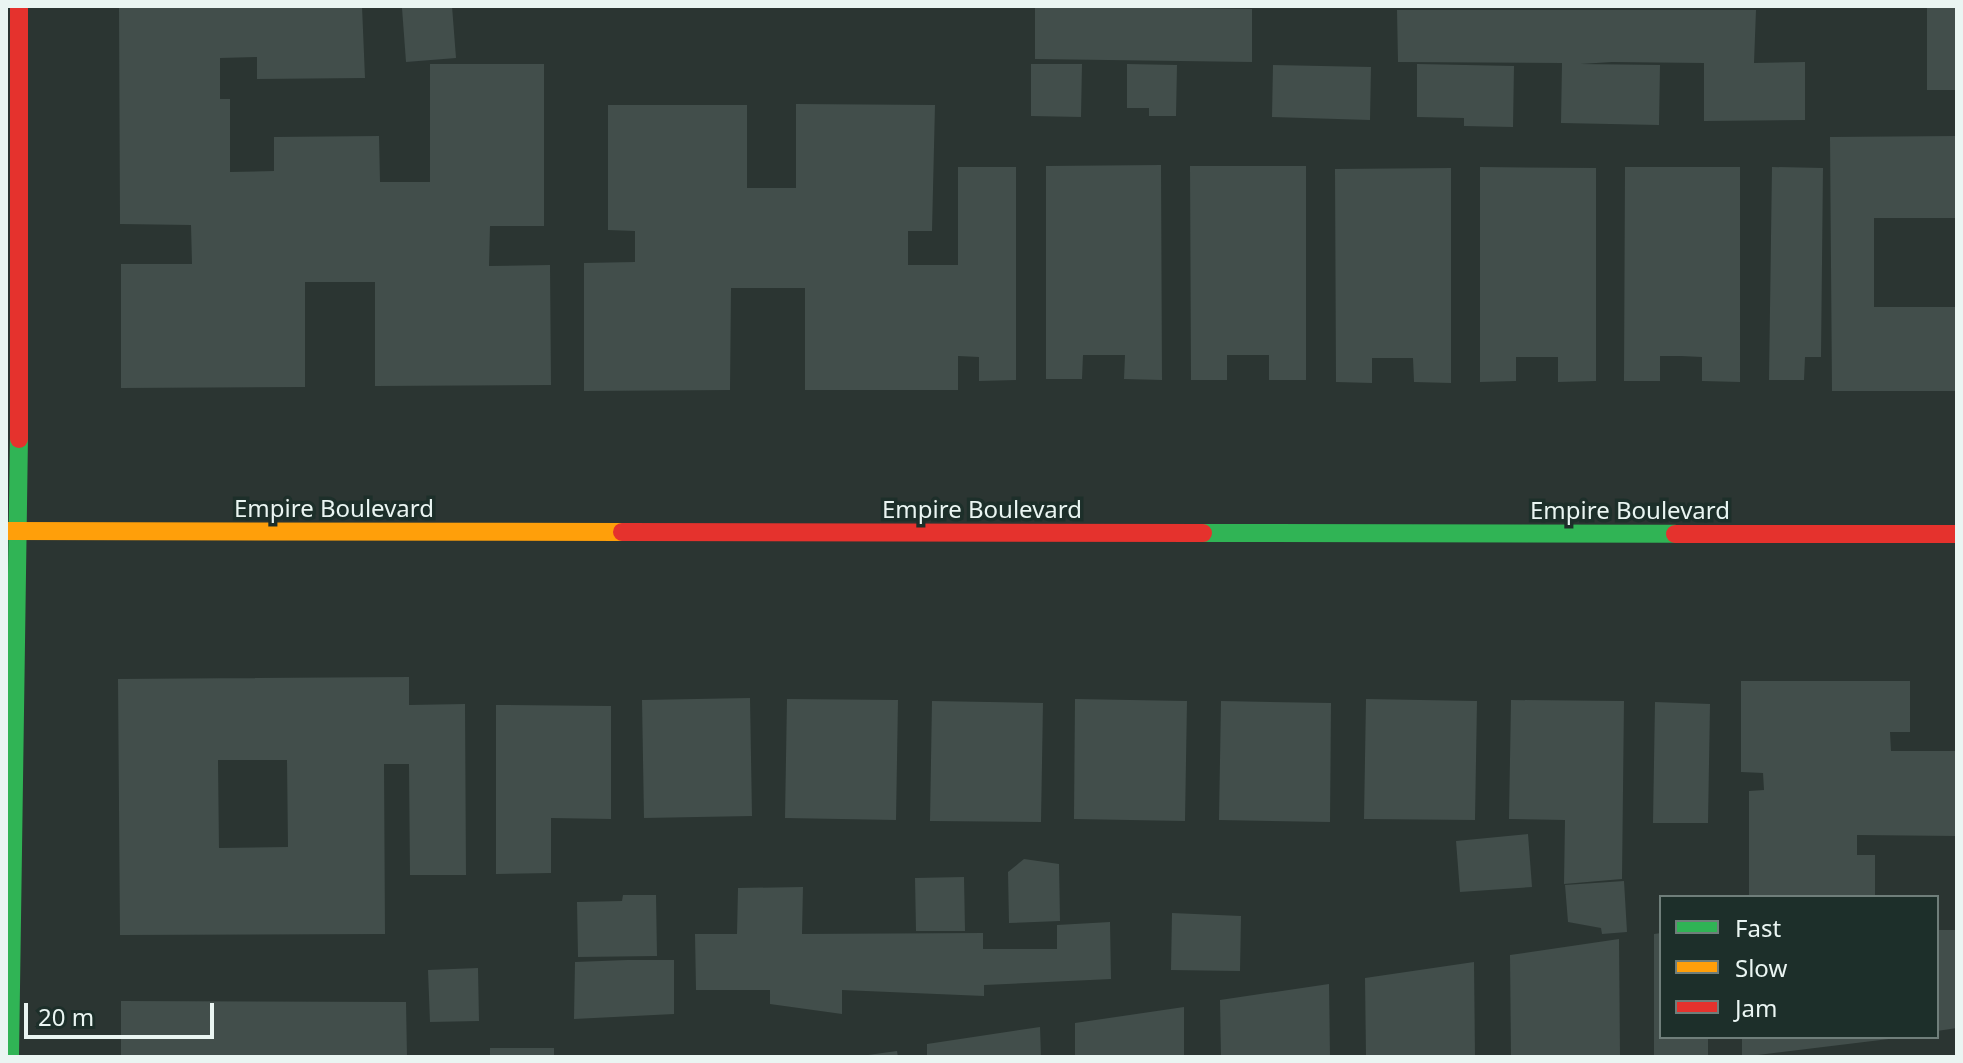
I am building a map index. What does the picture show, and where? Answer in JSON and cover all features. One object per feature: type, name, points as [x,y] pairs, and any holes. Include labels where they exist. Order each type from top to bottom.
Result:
[{"type":"main road","points":[[10,1057],[12,531],[19,6]]},
{"type":"main road","name":"Empire Boulevard","points":[[12,531],[1957,534]]},
{"type":"building","points":[[119,6],[362,6],[365,78],[257,79],[257,57],[220,58],[220,99],[230,99],[230,172],[274,171],[274,137],[379,136],[380,182],[430,182],[430,64],[544,64],[544,226],[490,226],[489,266],[550,265],[551,385],[375,386],[375,282],[305,282],[305,387],[121,388],[121,264],[192,264],[191,225],[120,224]]},
{"type":"building","points":[[452,6],[456,58],[406,62],[402,8]]},
{"type":"building","points":[[1035,6],[1252,9],[1252,62],[1035,59]]},
{"type":"building","points":[[1927,6],[1957,6],[1957,90],[1927,90]]},
{"type":"building","points":[[1397,10],[1756,10],[1754,63],[1805,62],[1805,120],[1704,121],[1704,63],[1612,62],[1580,64],[1660,65],[1659,125],[1561,123],[1562,63],[1398,62]]},
{"type":"building","points":[[1031,64],[1082,64],[1081,117],[1031,116]]},
{"type":"building","points":[[1127,64],[1177,65],[1176,116],[1149,116],[1149,108],[1127,108]]},
{"type":"building","points":[[1417,64],[1514,66],[1513,127],[1464,126],[1464,118],[1417,117]]},
{"type":"building","points":[[1273,65],[1371,67],[1370,120],[1272,117]]},
{"type":"building","points":[[796,104],[935,105],[932,231],[908,231],[908,265],[958,265],[958,167],[1016,167],[1016,380],[979,381],[979,357],[958,356],[958,390],[805,390],[805,288],[731,288],[730,390],[584,391],[584,263],[635,262],[635,231],[608,230],[608,105],[747,105],[747,188],[796,188]]},
{"type":"building","points":[[1957,136],[1957,218],[1874,218],[1874,307],[1957,307],[1957,391],[1832,391],[1830,137]]},
{"type":"building","points":[[1161,165],[1162,380],[1124,379],[1125,355],[1083,355],[1082,379],[1046,379],[1046,166]]},
{"type":"building","points":[[1190,166],[1306,166],[1306,380],[1269,380],[1269,355],[1227,355],[1227,380],[1191,380]]},
{"type":"building","points":[[1480,167],[1596,168],[1596,381],[1558,382],[1558,357],[1516,357],[1516,381],[1480,382]]},
{"type":"building","points":[[1625,167],[1740,167],[1740,382],[1702,381],[1702,357],[1681,356],[1660,356],[1660,381],[1624,381]]},
{"type":"building","points":[[1772,167],[1823,168],[1821,357],[1805,357],[1804,380],[1769,380]]},
{"type":"building","points":[[1451,168],[1451,383],[1414,382],[1413,358],[1372,358],[1372,383],[1336,382],[1335,169]]},
{"type":"building","points":[[409,677],[409,705],[465,704],[466,875],[410,875],[409,764],[384,764],[385,934],[120,935],[118,679]],"holes":[[[218,760],[287,760],[288,847],[219,848]]]},
{"type":"building","points":[[1741,681],[1910,681],[1910,732],[1890,732],[1891,751],[1957,751],[1957,836],[1857,835],[1857,855],[1875,855],[1875,895],[1749,895],[1749,791],[1764,790],[1763,773],[1741,772]]},
{"type":"building","points":[[750,698],[752,816],[644,818],[642,700]]},
{"type":"building","points":[[787,699],[898,700],[896,820],[785,818]]},
{"type":"building","points":[[1075,699],[1187,701],[1185,821],[1074,819]]},
{"type":"building","points":[[1366,699],[1477,701],[1475,820],[1364,819]]},
{"type":"building","points":[[1511,700],[1624,701],[1622,879],[1564,884],[1565,820],[1509,819]]},
{"type":"building","points":[[932,701],[1043,703],[1041,822],[930,821]]},
{"type":"building","points":[[1221,701],[1331,703],[1330,822],[1219,820]]},
{"type":"building","points":[[1655,702],[1710,704],[1708,823],[1653,823]]},
{"type":"building","points":[[496,705],[611,706],[611,819],[551,818],[551,873],[496,874]]},
{"type":"building","points":[[1528,834],[1532,887],[1460,892],[1456,841]]},
{"type":"building","points":[[1024,859],[1059,864],[1060,921],[1009,923],[1008,872]]},
{"type":"building","points":[[964,877],[965,931],[916,931],[915,878]]},
{"type":"building","points":[[1624,881],[1627,932],[1602,934],[1601,928],[1568,922],[1565,885]]},
{"type":"building","points":[[803,887],[802,934],[983,933],[983,949],[1057,949],[1057,925],[1110,922],[1111,979],[984,985],[984,996],[842,990],[842,1014],[770,1004],[770,990],[696,990],[695,934],[737,934],[738,888]]},
{"type":"building","points":[[623,895],[656,895],[657,956],[578,957],[577,902],[622,901]]},
{"type":"building","points":[[1172,913],[1241,916],[1240,971],[1171,970]]},
{"type":"building","points":[[1939,930],[1957,930],[1957,1028],[1939,1031]]},
{"type":"building","points":[[1659,933],[1659,1039],[1708,1039],[1708,1057],[1654,1057],[1654,934]]},
{"type":"building","points":[[1619,939],[1620,1057],[1511,1057],[1510,955]]},
{"type":"building","points":[[674,960],[674,1014],[574,1019],[575,962]]},
{"type":"building","points":[[1474,962],[1475,1057],[1366,1057],[1365,978]]},
{"type":"building","points":[[478,968],[479,1021],[430,1022],[428,970]]},
{"type":"building","points":[[1329,984],[1330,1057],[1221,1057],[1220,1000]]},
{"type":"building","points":[[121,1001],[406,1002],[407,1057],[121,1057]]},
{"type":"building","points":[[1184,1007],[1184,1057],[1075,1057],[1075,1023]]},
{"type":"building","points":[[1040,1027],[1041,1057],[927,1057],[927,1044]]},
{"type":"building","points":[[1742,1039],[1889,1039],[1742,1057]]},
{"type":"building","points":[[490,1048],[554,1048],[554,1057],[490,1057]]},
{"type":"building","points":[[897,1051],[898,1057],[868,1057],[868,1055]]},
{"type":"traffic: fast","points":[[10,1057],[19,439]]},
{"type":"traffic: fast","points":[[1203,533],[1675,534]]},
{"type":"traffic: slow","points":[[6,531],[622,532]]},
{"type":"traffic: jam","points":[[19,6],[19,439]]},
{"type":"traffic: jam","points":[[622,532],[1203,533]]},
{"type":"traffic: jam","points":[[1675,534],[1957,534]]}]
